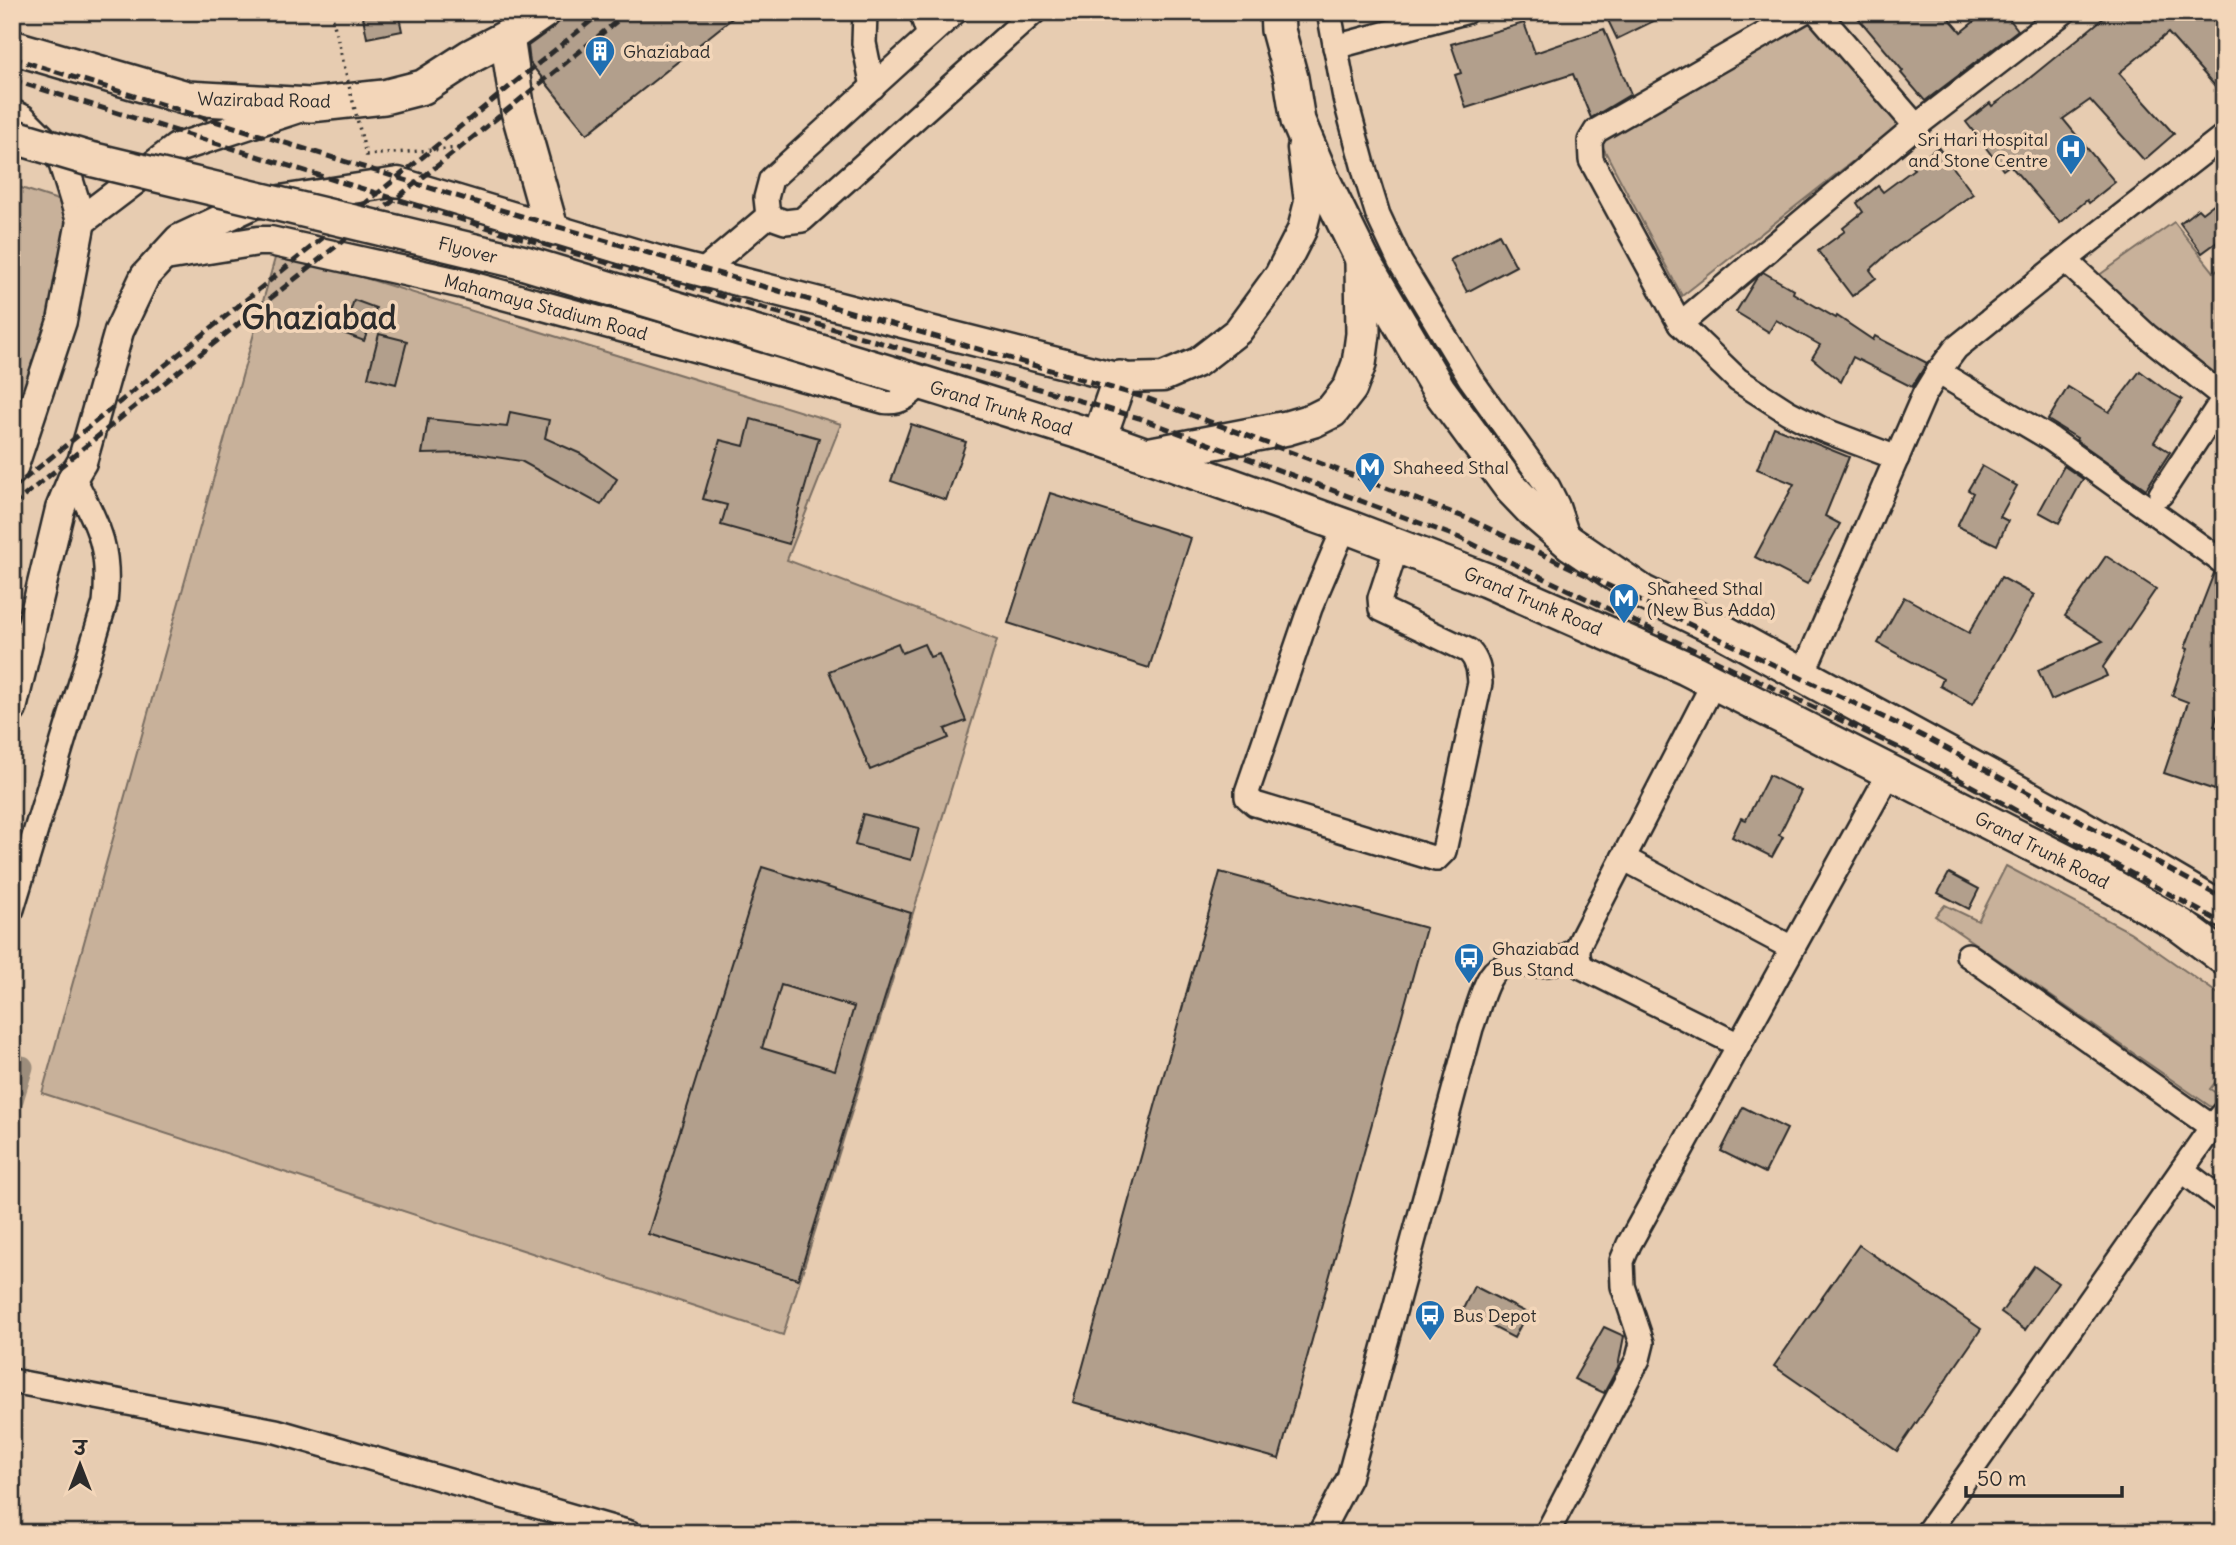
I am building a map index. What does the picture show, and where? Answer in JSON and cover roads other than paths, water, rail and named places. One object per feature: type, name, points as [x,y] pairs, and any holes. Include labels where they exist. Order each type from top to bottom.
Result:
[{"type":"highway","name":"Wazirabad Road","points":[[12,47],[187,98],[310,105],[384,97],[423,87],[507,37],[543,12]]},
{"type":"highway","name":"Grand Trunk Road","points":[[1277,12],[1278,30],[1291,78],[1298,121],[1323,180],[1362,259],[1439,390],[1511,488],[1534,512],[1570,543],[1642,592],[1722,632],[2076,824],[2212,904]]},
{"type":"highway","points":[[507,37],[518,111],[551,228]]},
{"type":"highway","name":"Flyover","points":[[12,136],[86,158],[525,263],[908,379]]},
{"type":"highway","points":[[1145,456],[1287,428],[1332,411],[1350,388],[1359,364],[1363,334],[1362,259]]},
{"type":"highway","name":"Grand Trunk Road","points":[[908,379],[1099,438],[1486,579],[1714,682],[2094,876],[2180,925],[2224,958]]},
{"type":"highway","points":[[1099,438],[1120,379]]},
{"type":"highway","points":[[2180,925],[2212,904]]},
{"type":"main road","points":[[81,222],[177,148],[310,105]]},
{"type":"main road","points":[[12,114],[22,119],[62,159],[81,222],[62,321],[12,471]]},
{"type":"main road","points":[[12,709],[60,509],[82,462],[119,331],[145,276],[179,240],[254,204],[398,182],[702,272],[1120,379],[1163,377],[1198,362],[1238,331],[1279,275],[1302,230],[1309,202],[1298,121]]},
{"type":"main road","name":"Mahamaya Stadium Road","points":[[164,256],[270,241],[463,284],[885,399],[903,397],[908,379]]},
{"type":"street","points":[[865,12],[864,43],[873,87]]},
{"type":"street","points":[[921,12],[929,35]]},
{"type":"street","points":[[768,216],[766,198],[771,179],[955,12]]},
{"type":"street","points":[[768,216],[785,222],[802,220],[1034,12]]},
{"type":"street","points":[[1329,12],[1345,98],[1378,215],[1400,262],[1471,378],[1548,487],[1570,543]]},
{"type":"street","points":[[1335,47],[1465,12]]},
{"type":"street","points":[[1803,12],[1596,131],[1590,141],[1589,151],[1595,172],[1681,324],[1738,380],[1788,412],[1821,429],[1897,458]]},
{"type":"street","points":[[1817,12],[1916,126]]},
{"type":"street","points":[[1681,324],[2048,17]]},
{"type":"street","points":[[1802,676],[1924,396],[1956,348],[2224,136]]},
{"type":"street","points":[[702,272],[768,216]]},
{"type":"street","points":[[2065,260],[2147,335],[2224,398],[2161,494]]},
{"type":"street","points":[[1938,372],[2051,439],[2224,563]]},
{"type":"street","points":[[12,909],[105,603],[107,581],[104,544],[73,477]]},
{"type":"street","points":[[1345,526],[1310,608],[1247,797],[1255,804],[1436,859],[1444,850],[1480,683],[1479,669],[1469,650],[1381,609],[1380,598],[1397,546]]},
{"type":"street","points":[[1714,682],[1577,949],[1577,958],[1582,967],[1739,1045]]},
{"type":"street","points":[[1547,1533],[1638,1359],[1642,1343],[1623,1286],[1622,1261],[1629,1244],[1890,772]]},
{"type":"street","points":[[1623,858],[1792,948]]},
{"type":"street","points":[[1320,1533],[1349,1478],[1471,1028],[1491,976],[1499,967],[1548,964],[1577,949]]},
{"type":"street","points":[[1927,1533],[2218,1120],[1968,955]]},
{"type":"street","points":[[2182,1170],[2224,1202]]},
{"type":"street","points":[[12,1381],[276,1431],[630,1533]]},
{"type":"waterway","points":[[12,1100],[22,1067]]},
{"type":"railway","points":[[12,489],[602,12]]},
{"type":"railway","points":[[12,506],[628,12]]},
{"type":"railway","points":[[12,58],[511,213],[1146,398],[1469,519],[1929,739],[2224,899]]},
{"type":"railway","points":[[12,80],[505,233],[1139,418],[1460,538],[1920,758],[2224,924]]},
{"type":"place","name":"Ghaziabad","points":[[600,78]]},
{"type":"place","name":"Sri Hari Hospital and Stone Centre","points":[[2071,176]]},
{"type":"place","name":"Shaheed Sthal","points":[[1370,494]]},
{"type":"place","name":"Shaheed Sthal (New Bus Adda)","points":[[1624,625]]},
{"type":"place","name":"Ghaziabad Bus Stand","points":[[1469,985]]},
{"type":"place","name":"Bus Depot","points":[[1430,1342]]},
{"type":"district","name":"Ghaziabad","points":[[319,317]]}]
